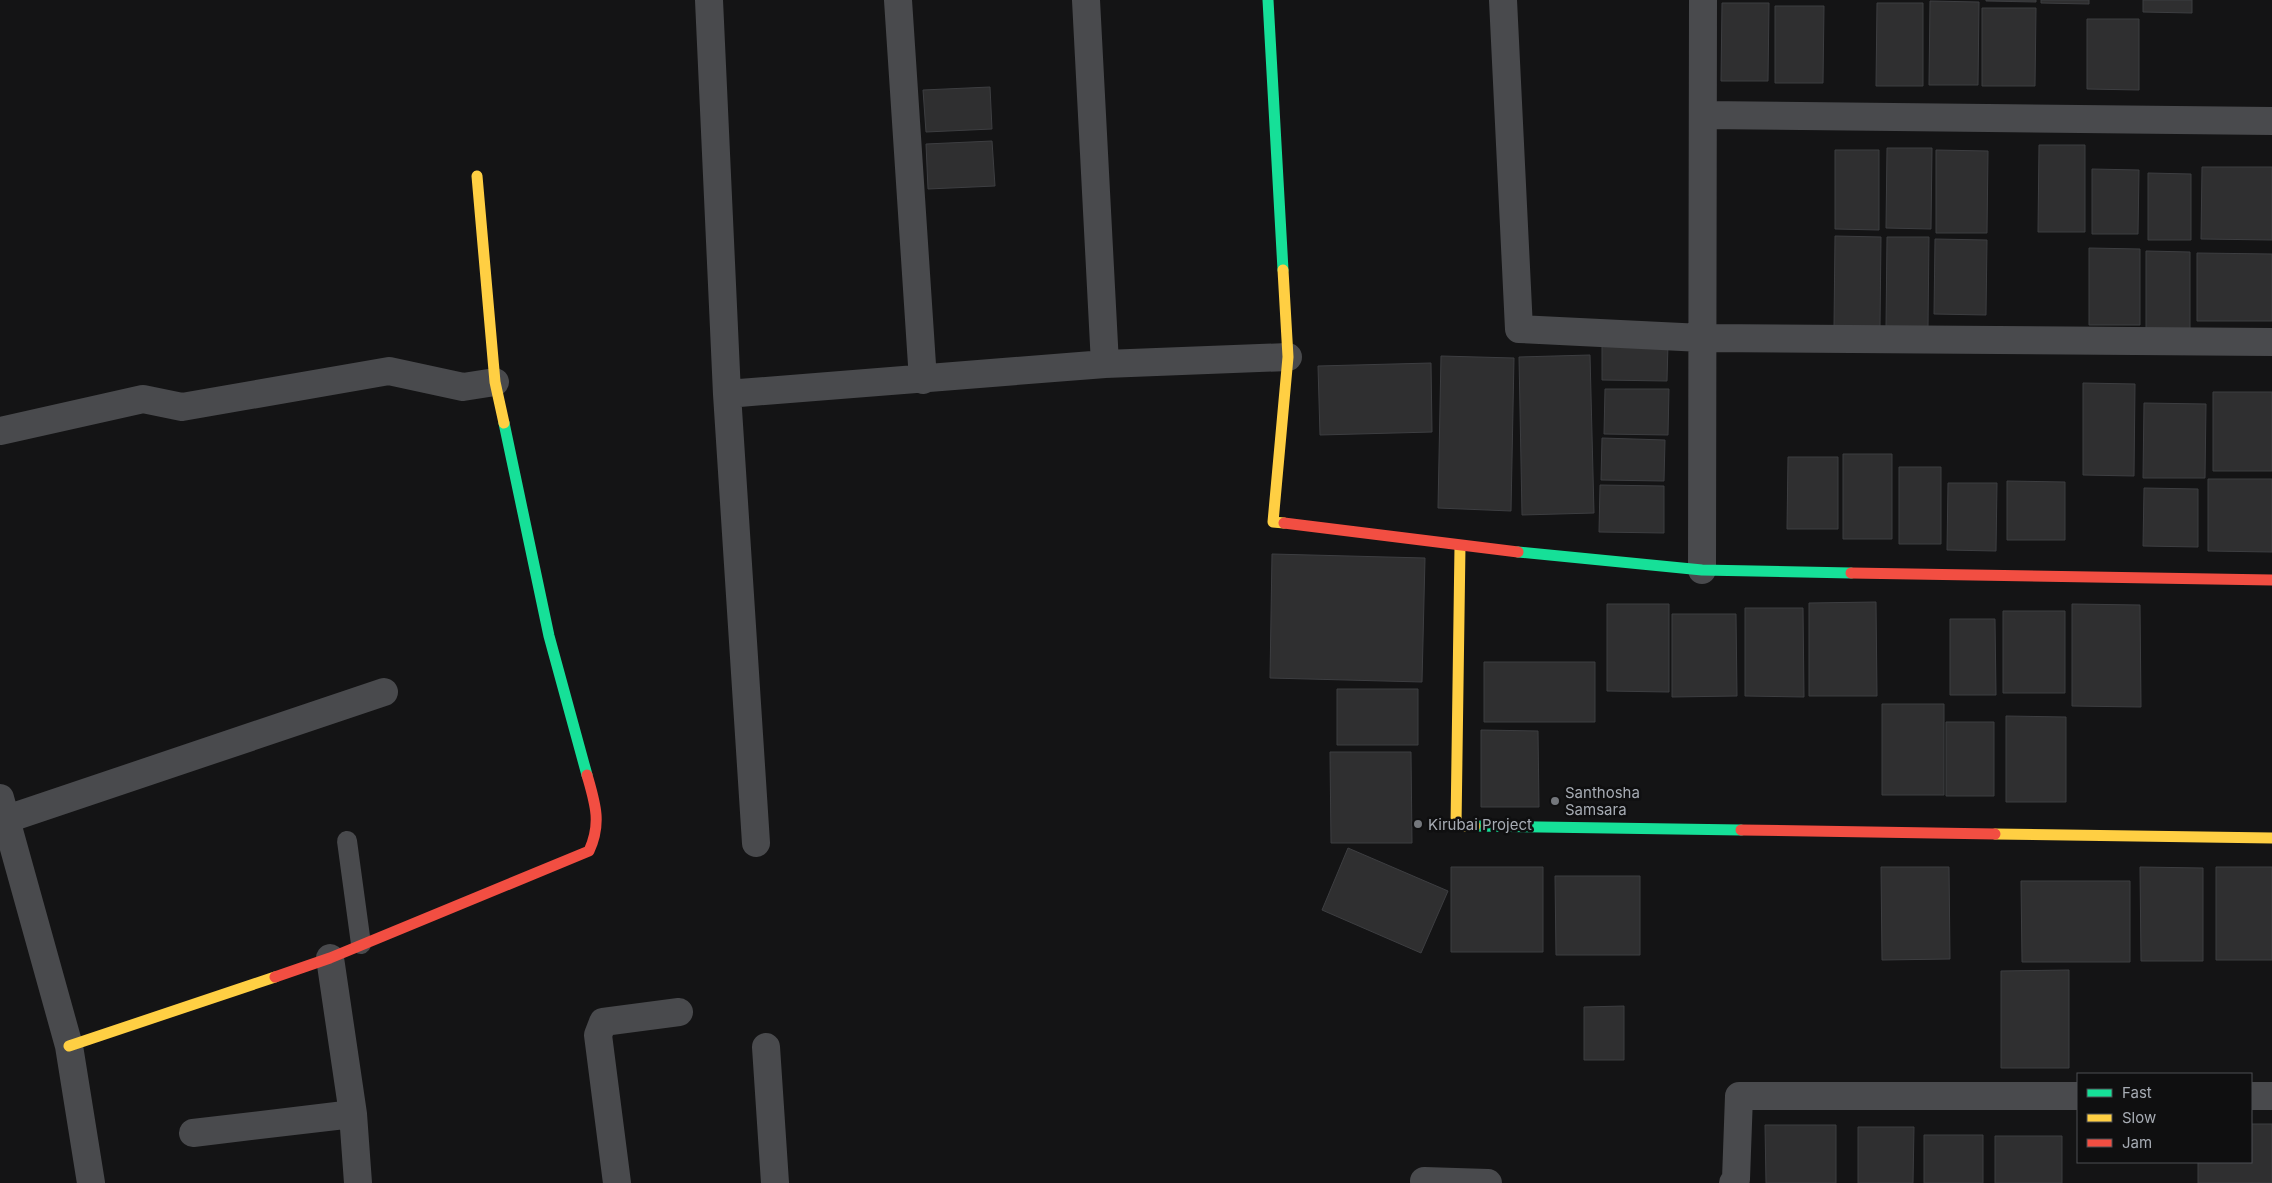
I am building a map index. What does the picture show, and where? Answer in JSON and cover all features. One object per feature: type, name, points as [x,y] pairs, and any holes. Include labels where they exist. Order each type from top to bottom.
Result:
[{"type":"street","points":[[709,0],[727,394],[756,843]]},
{"type":"street","points":[[898,0],[923,380]]},
{"type":"street","points":[[1086,0],[1105,364]]},
{"type":"street","points":[[1268,0],[1288,357],[1273,522],[1460,546],[1702,570],[2272,580]]},
{"type":"street","points":[[1503,0],[1519,329],[1702,338],[2272,342]]},
{"type":"street","points":[[1702,570],[1703,0]]},
{"type":"street","points":[[1703,115],[2272,121]]},
{"type":"street","points":[[69,1046],[330,958],[589,851],[596,838],[597,812],[549,636],[495,382],[477,176]]},
{"type":"street","points":[[727,394],[923,380],[1105,364],[1288,357]]},
{"type":"street","points":[[0,430],[144,399],[182,407],[390,371],[464,387],[495,382]]},
{"type":"street","points":[[1460,546],[1456,826],[2272,838]]},
{"type":"street","points":[[91,1183],[69,1046],[4,809],[384,692]]},
{"type":"street","points":[[330,958],[353,1114],[358,1183]]},
{"type":"street","points":[[617,1183],[598,1035],[599,1028],[603,1022],[679,1012]]},
{"type":"street","points":[[766,1048],[775,1183]]},
{"type":"street","points":[[1733,1183],[1736,1179],[1739,1096],[2077,1096]]},
{"type":"street","points":[[2252,1096],[2272,1096]]},
{"type":"street","points":[[193,1133],[353,1114]]},
{"type":"street","points":[[1424,1181],[1488,1183]]},
{"type":"lane","points":[[347,842],[361,944]]},
{"type":"building","points":[[2036,0],[2036,2],[1986,1]]},
{"type":"building","points":[[2041,0],[2089,0],[2089,4],[2041,3]]},
{"type":"building","points":[[2143,0],[2192,0],[2192,13],[2143,12]]},
{"type":"building","points":[[1930,1],[1979,2],[1978,85],[1929,85]]},
{"type":"building","points":[[1722,3],[1769,3],[1768,81],[1721,81]]},
{"type":"building","points":[[1877,3],[1923,3],[1923,86],[1876,86]]},
{"type":"building","points":[[1775,6],[1824,6],[1823,83],[1775,83]]},
{"type":"building","points":[[1982,8],[2036,8],[2035,86],[1982,86]]},
{"type":"building","points":[[2087,19],[2139,19],[2139,90],[2087,89]]},
{"type":"building","points":[[990,87],[992,129],[926,132],[923,90]]},
{"type":"building","points":[[992,141],[995,186],[928,189],[926,144]]},
{"type":"building","points":[[2039,145],[2085,145],[2085,232],[2038,232]]},
{"type":"building","points":[[1887,148],[1932,148],[1931,229],[1886,228]]},
{"type":"building","points":[[1835,150],[1879,150],[1879,230],[1835,229]]},
{"type":"building","points":[[1936,150],[1988,151],[1987,233],[1936,233]]},
{"type":"building","points":[[2202,167],[2272,167],[2272,240],[2201,239]]},
{"type":"building","points":[[2092,169],[2139,170],[2138,234],[2092,234]]},
{"type":"building","points":[[2148,173],[2191,174],[2191,240],[2148,240]]},
{"type":"building","points":[[1835,236],[1881,237],[1880,327],[1834,327]]},
{"type":"building","points":[[1887,237],[1929,237],[1928,328],[1886,328]]},
{"type":"building","points":[[1935,239],[1987,240],[1986,315],[1934,314]]},
{"type":"building","points":[[2089,248],[2140,249],[2140,325],[2089,325]]},
{"type":"building","points":[[2146,251],[2190,252],[2190,329],[2146,329]]},
{"type":"building","points":[[2197,253],[2272,254],[2272,321],[2197,321]]},
{"type":"building","points":[[1602,341],[1668,343],[1667,381],[1602,380]]},
{"type":"building","points":[[1590,355],[1594,513],[1522,515],[1519,357]]},
{"type":"building","points":[[1441,356],[1514,358],[1511,511],[1438,508]]},
{"type":"building","points":[[1431,363],[1432,432],[1320,435],[1318,366]]},
{"type":"building","points":[[2083,383],[2135,384],[2134,476],[2083,475]]},
{"type":"building","points":[[1605,389],[1669,389],[1668,435],[1604,434]]},
{"type":"building","points":[[2213,392],[2272,392],[2272,471],[2213,471]]},
{"type":"building","points":[[2144,403],[2206,404],[2205,478],[2143,478]]},
{"type":"building","points":[[1602,438],[1665,440],[1664,481],[1601,480]]},
{"type":"building","points":[[1843,454],[1892,454],[1892,539],[1843,539]]},
{"type":"building","points":[[1788,457],[1838,457],[1838,529],[1787,529]]},
{"type":"building","points":[[1899,467],[1941,467],[1941,544],[1899,544]]},
{"type":"building","points":[[2208,479],[2272,479],[2272,552],[2208,551]]},
{"type":"building","points":[[2007,481],[2065,482],[2065,540],[2007,540]]},
{"type":"building","points":[[1948,483],[1997,483],[1996,551],[1947,550]]},
{"type":"building","points":[[1600,485],[1664,486],[1664,533],[1599,532]]},
{"type":"building","points":[[2144,488],[2198,489],[2198,547],[2143,546]]},
{"type":"building","points":[[1272,554],[1425,558],[1422,682],[1270,678]]},
{"type":"building","points":[[1876,602],[1877,696],[1809,696],[1809,603]]},
{"type":"building","points":[[1607,604],[1669,604],[1669,692],[1607,691]]},
{"type":"building","points":[[2072,604],[2140,605],[2141,707],[2072,706]]},
{"type":"building","points":[[1745,608],[1803,608],[1804,697],[1745,696]]},
{"type":"building","points":[[2003,611],[2065,611],[2065,693],[2003,693]]},
{"type":"building","points":[[1672,614],[1736,614],[1737,696],[1672,697]]},
{"type":"building","points":[[1950,619],[1995,619],[1996,695],[1950,695]]},
{"type":"building","points":[[1484,662],[1595,662],[1595,722],[1484,722]]},
{"type":"building","points":[[1337,689],[1418,689],[1418,745],[1337,745]]},
{"type":"building","points":[[1882,704],[1944,704],[1944,795],[1882,795]]},
{"type":"building","points":[[2006,716],[2066,717],[2066,802],[2006,802]]},
{"type":"building","points":[[1946,722],[1994,722],[1994,796],[1946,796]]},
{"type":"building","points":[[1481,730],[1538,731],[1539,807],[1481,807]]},
{"type":"building","points":[[1330,752],[1411,752],[1412,843],[1331,843]]},
{"type":"building","points":[[1348,848],[1448,891],[1421,953],[1322,910]]},
{"type":"building","points":[[1451,867],[1543,867],[1543,952],[1451,952]]},
{"type":"building","points":[[1881,867],[1949,867],[1950,959],[1882,960]]},
{"type":"building","points":[[2140,867],[2203,868],[2203,961],[2141,961]]},
{"type":"building","points":[[2216,867],[2272,867],[2272,960],[2216,960]]},
{"type":"building","points":[[1555,876],[1640,876],[1640,955],[1556,955]]},
{"type":"building","points":[[2021,881],[2130,881],[2130,962],[2022,962]]},
{"type":"building","points":[[2069,970],[2069,1068],[2001,1068],[2001,971]]},
{"type":"building","points":[[1624,1006],[1624,1060],[1584,1060],[1584,1007]]},
{"type":"building","points":[[2252,1124],[2272,1124],[2272,1183],[2198,1183],[2198,1163],[2252,1163]]},
{"type":"building","points":[[1765,1125],[1836,1125],[1836,1183],[1766,1183]]},
{"type":"building","points":[[1858,1127],[1914,1127],[1913,1183],[1858,1183]]},
{"type":"building","points":[[1924,1135],[1983,1135],[1983,1183],[1924,1183]]},
{"type":"building","points":[[1995,1136],[2062,1136],[2062,1183],[1995,1183]]},
{"type":"traffic: fast","points":[[1268,0],[1283,270]]},
{"type":"traffic: fast","points":[[504,423],[549,636],[587,775]]},
{"type":"traffic: fast","points":[[1518,552],[1702,570],[1851,573]]},
{"type":"traffic: fast","points":[[1475,826],[1741,830]]},
{"type":"traffic: slow","points":[[477,176],[495,382],[504,423]]},
{"type":"traffic: slow","points":[[1283,270],[1288,357],[1273,522],[1284,523]]},
{"type":"traffic: slow","points":[[1460,546],[1456,826],[1475,826]]},
{"type":"traffic: slow","points":[[1995,834],[2272,838]]},
{"type":"traffic: slow","points":[[69,1046],[275,977]]},
{"type":"traffic: jam","points":[[1284,523],[1518,552]]},
{"type":"traffic: jam","points":[[1851,573],[2272,580]]},
{"type":"traffic: jam","points":[[275,977],[330,958],[589,851],[595,831],[596,813],[587,775]]},
{"type":"traffic: jam","points":[[1741,830],[1995,834]]},
{"type":"place","name":"Santhosha Samsara","points":[[1555,801]]},
{"type":"place","name":"Kirubai Project","points":[[1418,824]]}]
